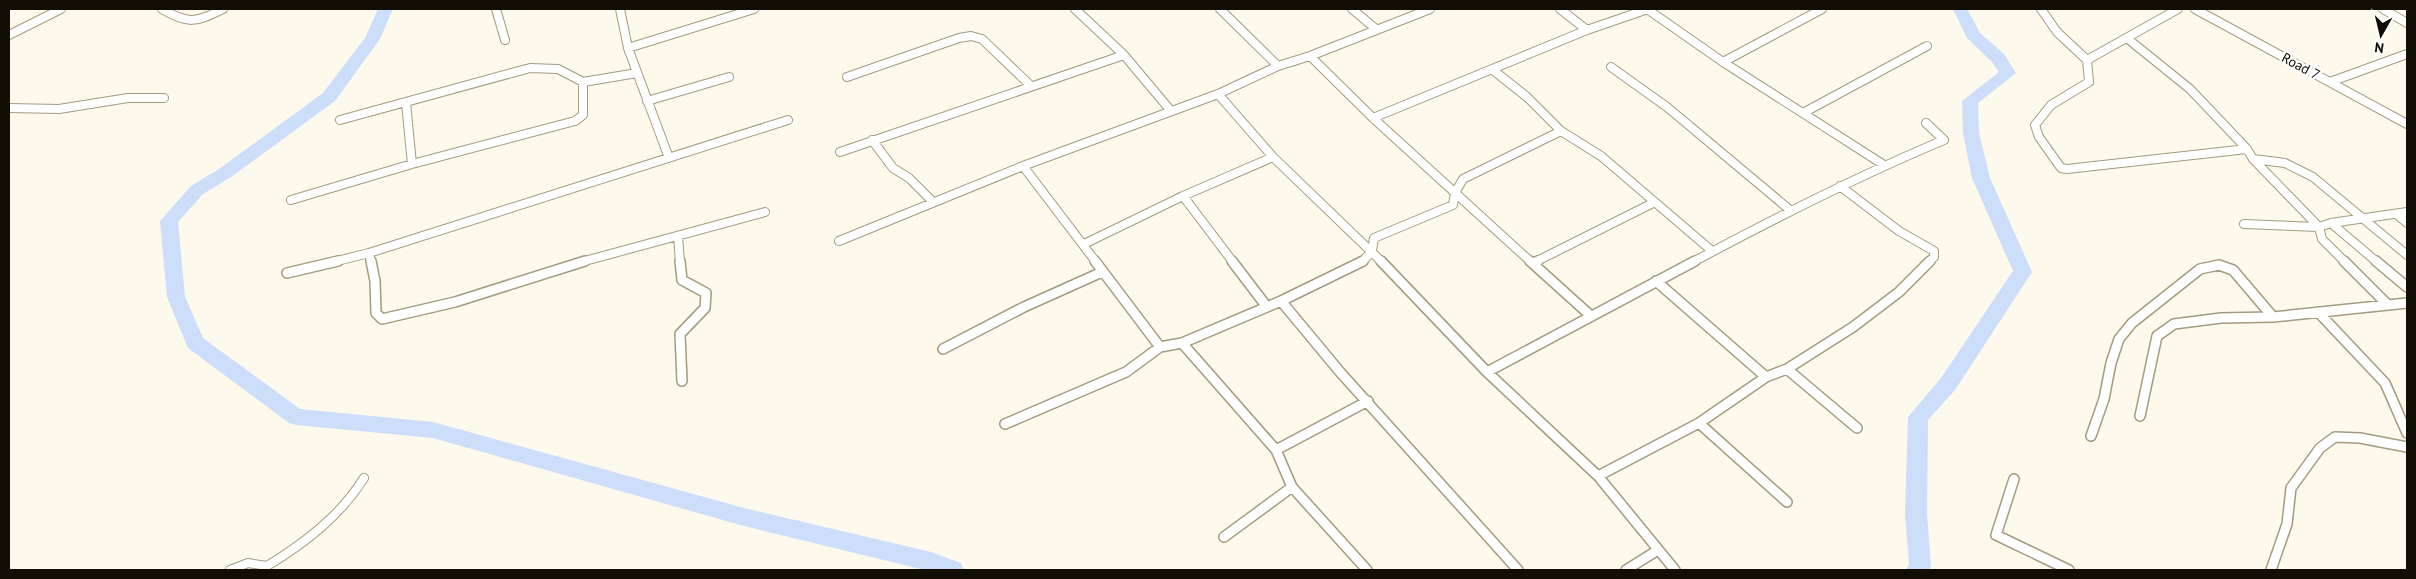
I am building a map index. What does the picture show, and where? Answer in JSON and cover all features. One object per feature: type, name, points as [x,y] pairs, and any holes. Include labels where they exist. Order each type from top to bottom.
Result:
[{"type":"street","points":[[9,35],[61,9]]},
{"type":"street","points":[[162,9],[180,21],[188,22],[198,21],[223,9]]},
{"type":"street","points":[[496,9],[505,40]]},
{"type":"street","points":[[620,9],[628,48],[669,158]]},
{"type":"street","points":[[628,48],[754,9]]},
{"type":"street","points":[[1075,9],[1124,55],[1172,111]]},
{"type":"street","points":[[1220,9],[1278,66]]},
{"type":"street","points":[[1352,9],[1376,28]]},
{"type":"street","points":[[839,241],[1023,166],[1218,94],[1278,66],[1310,56],[1376,28],[1430,9]]},
{"type":"street","points":[[1560,9],[1587,30]]},
{"type":"street","points":[[1373,118],[1587,30],[1647,9],[1723,62],[1884,165]]},
{"type":"street","points":[[1723,62],[1822,9]]},
{"type":"street","points":[[2041,9],[2057,32],[2087,60],[2090,78],[2088,82],[2050,105],[2035,125],[2039,137],[2061,168],[2247,149]]},
{"type":"street","points":[[2087,60],[2128,39],[2178,9]]},
{"type":"street","points":[[2383,9],[2407,23]]},
{"type":"street","name":"Road 7","points":[[2202,10],[2407,124]]},
{"type":"street","points":[[847,77],[959,38],[971,36],[982,39],[1031,86]]},
{"type":"street","points":[[2128,39],[2190,89],[2247,149],[2253,159],[2319,227],[2319,234],[2322,240],[2387,304]]},
{"type":"street","points":[[1803,113],[1926,46]]},
{"type":"street","points":[[2330,82],[2407,54]]},
{"type":"street","points":[[840,152],[1124,55]]},
{"type":"street","points":[[1310,56],[1373,118],[1591,316]]},
{"type":"street","points":[[340,120],[530,68],[555,67],[573,74],[583,82],[637,72]]},
{"type":"street","points":[[1611,67],[1667,107],[1790,210]]},
{"type":"street","points":[[1493,70],[1561,131],[1600,156],[1653,203],[1712,251]]},
{"type":"street","points":[[647,101],[729,76]]},
{"type":"street","points":[[291,200],[412,164],[575,121],[583,115],[583,82]]},
{"type":"street","points":[[1218,94],[1274,158],[1372,252],[1487,372],[1598,476],[1675,570]]},
{"type":"street","points":[[9,108],[59,109],[128,98],[164,98]]},
{"type":"street","points":[[406,103],[412,164]]},
{"type":"street","points":[[288,272],[369,253],[788,120]]},
{"type":"street","points":[[1487,372],[1790,210],[1884,165],[1944,140],[1926,123]]},
{"type":"street","points":[[1005,424],[1126,372],[1160,347],[1182,344],[1281,302],[1360,264],[1372,252],[1374,238],[1452,204],[1463,179],[1561,131]]},
{"type":"street","points":[[872,140],[893,168],[909,178],[933,202]]},
{"type":"street","points":[[1084,244],[1184,196],[1274,158]]},
{"type":"street","points":[[2253,159],[2275,159],[2317,177],[2363,219],[2407,255]]},
{"type":"street","points":[[1023,166],[1084,244],[1102,272],[1160,347]]},
{"type":"street","points":[[1598,476],[1699,422],[1766,376],[1787,369],[1861,321],[1899,292],[1934,257],[1934,251],[1927,245],[1899,231],[1840,186]]},
{"type":"street","points":[[1184,196],[1267,307]]},
{"type":"street","points":[[1534,263],[1653,203]]},
{"type":"street","points":[[369,253],[375,281],[376,313],[382,318],[455,302],[587,260],[765,212]]},
{"type":"street","points":[[2244,224],[2254,226],[2319,227],[2332,223],[2407,212]]},
{"type":"street","points":[[2396,214],[2407,223]]},
{"type":"street","points":[[2332,223],[2407,286]]},
{"type":"street","points":[[678,236],[682,280],[686,284],[700,287],[706,293],[705,308],[680,334],[682,381]]},
{"type":"street","points":[[2091,436],[2104,399],[2111,363],[2119,339],[2132,323],[2166,294],[2200,269],[2219,264],[2233,270],[2273,316]]},
{"type":"street","points":[[943,349],[1024,307],[1102,272]]},
{"type":"street","points":[[1656,281],[1766,376]]},
{"type":"street","points":[[1281,302],[1340,372],[1518,570]]},
{"type":"street","points":[[2140,416],[2157,336],[2174,324],[2221,318],[2273,316],[2407,303]]},
{"type":"street","points":[[2318,312],[2385,383],[2407,434]]},
{"type":"street","points":[[1182,344],[1276,450],[1292,487],[1367,570]]},
{"type":"street","points":[[1787,369],[1857,428]]},
{"type":"street","points":[[1276,450],[1368,401]]},
{"type":"street","points":[[1699,422],[1787,502]]},
{"type":"street","points":[[2271,570],[2287,524],[2291,488],[2320,448],[2335,437],[2360,438],[2407,447]]},
{"type":"street","points":[[230,570],[236,565],[256,562],[268,566],[286,555],[311,536],[355,494],[364,478]]},
{"type":"street","points":[[2014,479],[1996,535],[2069,570]]},
{"type":"street","points":[[1224,537],[1292,487]]},
{"type":"street","points":[[1626,570],[1658,550]]},
{"type":"waterway","points":[[385,9],[372,39],[329,97],[225,173],[197,190],[169,221],[176,297],[195,343],[296,417],[433,430],[744,517],[931,562],[953,570]]},
{"type":"waterway","points":[[1917,570],[1920,567],[1916,514],[1918,417],[1948,384],[2023,272],[1981,178],[1971,133],[1970,101],[2008,73],[1998,58],[1973,35],[1960,9]]}]
